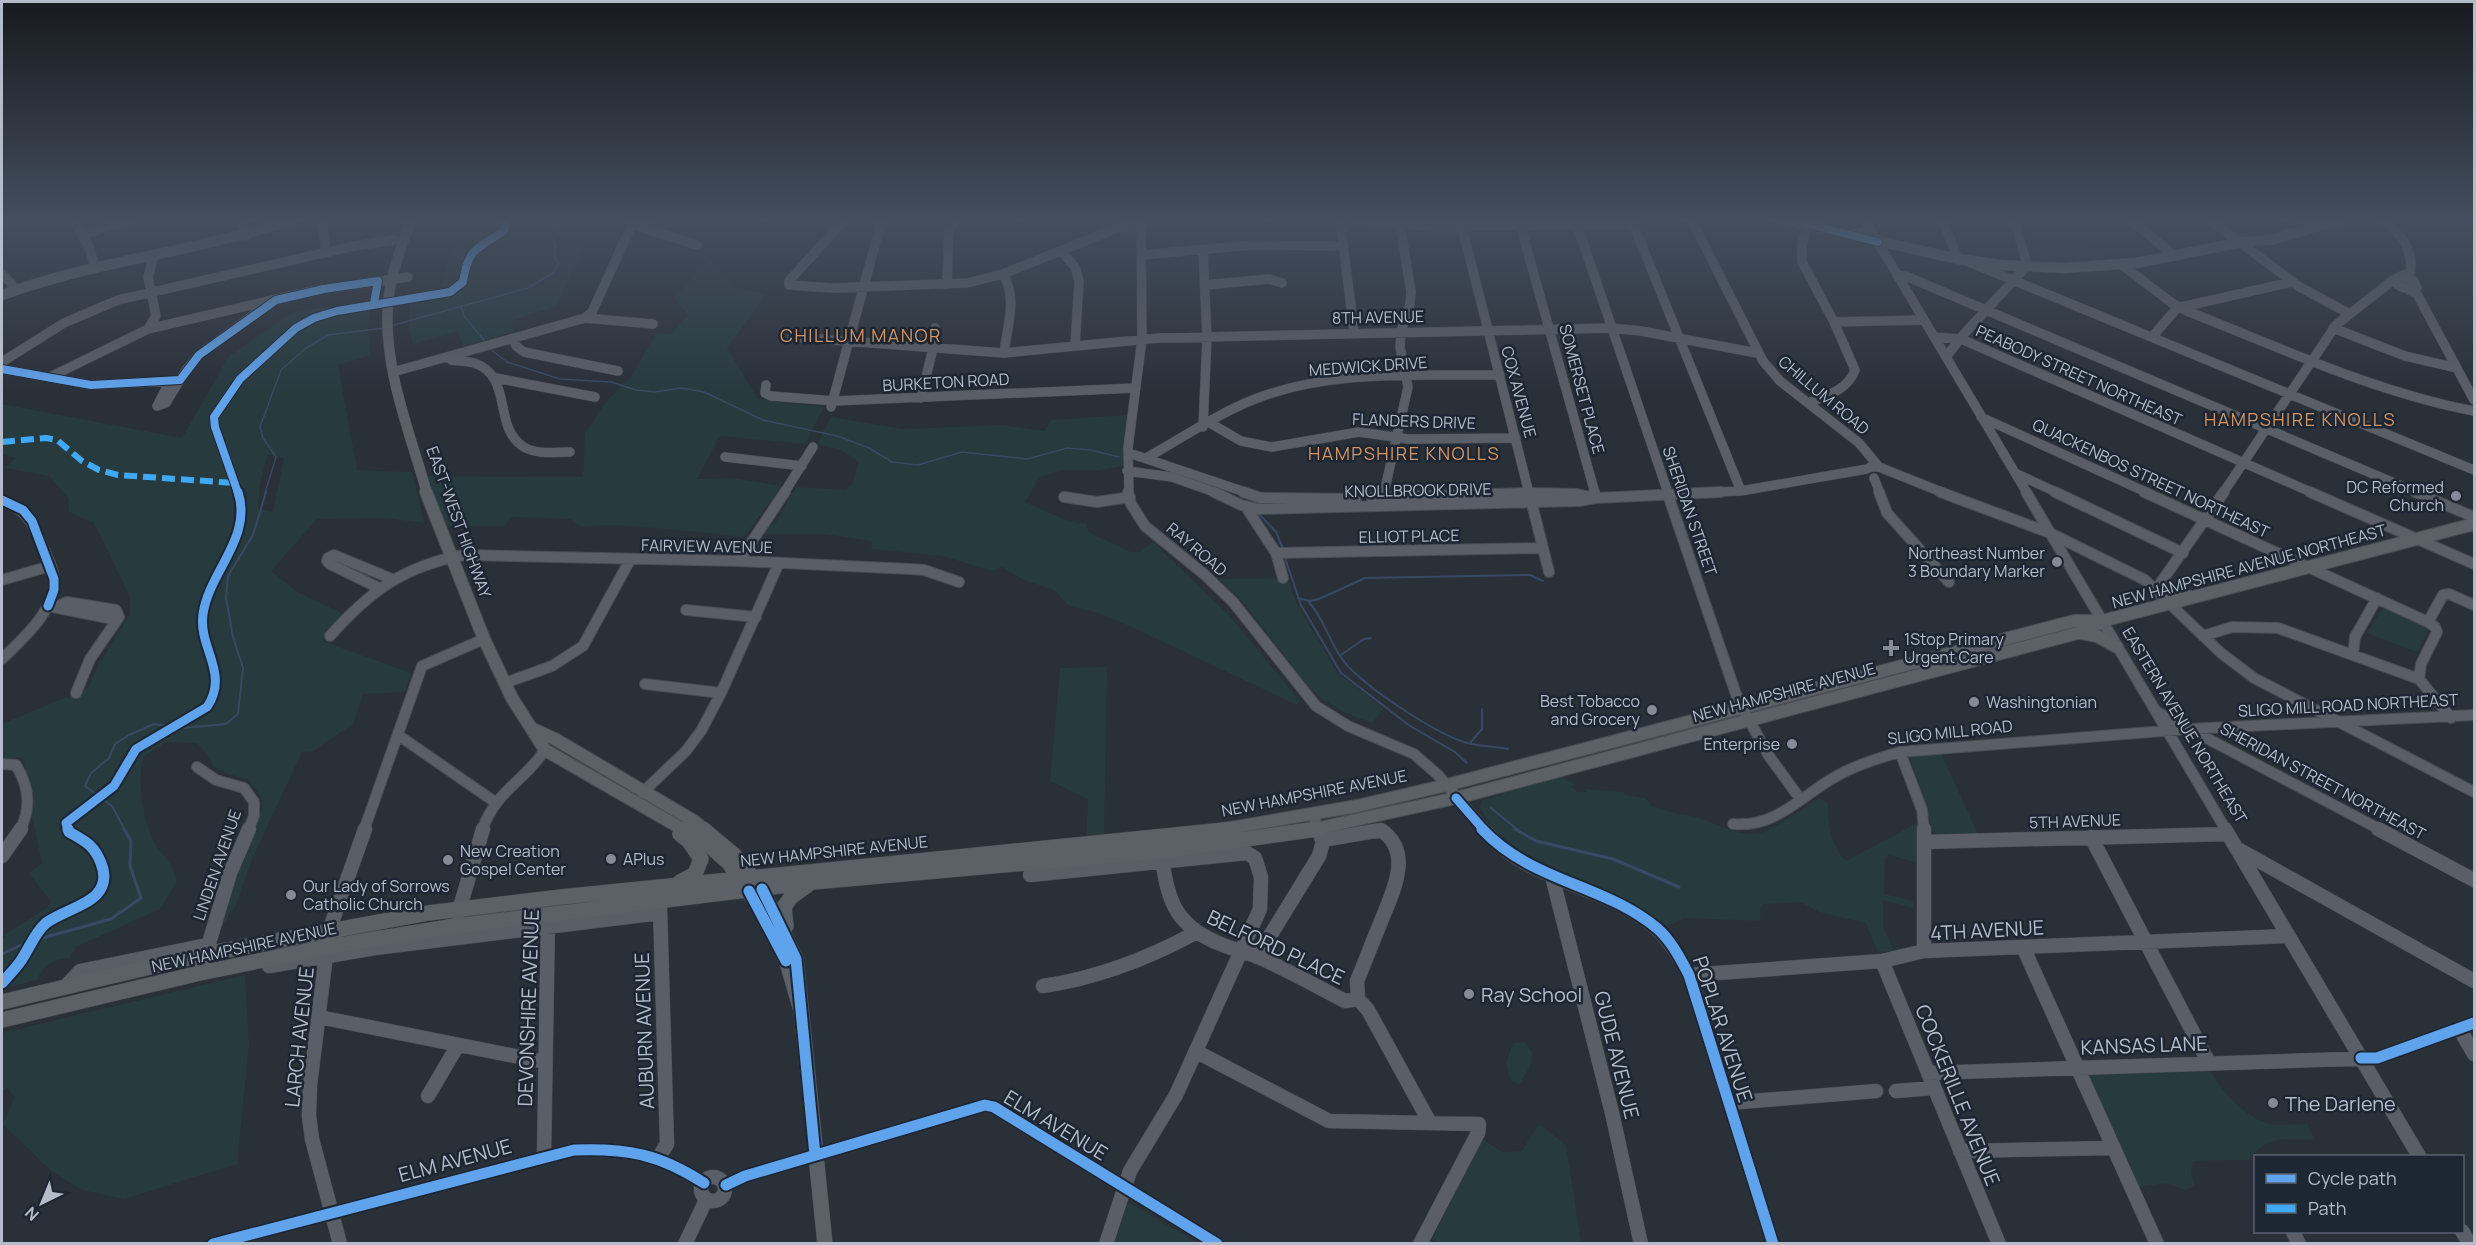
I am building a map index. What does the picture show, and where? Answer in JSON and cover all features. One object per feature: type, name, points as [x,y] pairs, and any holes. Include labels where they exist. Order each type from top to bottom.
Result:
[{"type":"main road","points":[[2,288],[37,277]]},
{"type":"main road","points":[[2,295],[49,277]]},
{"type":"main road","name":"EAST-WEST HIGHWAY","points":[[392,279],[387,326],[393,372],[428,498],[484,639],[518,710],[545,750],[710,846],[751,884]]},
{"type":"main road","name":"NEW HAMPSHIRE AVENUE NORTHEAST","points":[[2102,621],[2475,524]]},
{"type":"main road","points":[[2157,588],[2192,597]]},
{"type":"main road","name":"NEW HAMPSHIRE AVENUE","points":[[2,1002],[64,988],[206,949],[460,909],[668,886],[813,882],[1162,857],[1318,828],[1456,798],[2027,633],[2074,621],[2087,625]]},
{"type":"main road","name":"NEW HAMPSHIRE AVENUE","points":[[2,1020],[200,973],[268,959],[327,952],[455,926],[660,907],[751,884],[1234,829],[1318,828],[1447,785],[2077,633],[2087,625],[2102,621]]},
{"type":"main road","points":[[2077,633],[2097,636],[2117,647]]},
{"type":"main road","points":[[532,729],[555,739],[694,822],[725,846],[796,959]]},
{"type":"main road","points":[[668,886],[695,874],[701,859],[694,847],[670,822]]},
{"type":"main road","points":[[813,882],[791,897],[783,911],[799,977],[800,1007],[825,1244]]},
{"type":"main road","points":[[751,884],[787,962],[800,1007]]},
{"type":"street","points":[[5,277],[12,284]]},
{"type":"street","points":[[148,329],[156,316],[149,277]]},
{"type":"street","points":[[2,362],[78,316],[118,300],[216,277]]},
{"type":"street","points":[[50,377],[148,329],[324,289],[407,277]]},
{"type":"street","points":[[585,318],[592,312],[607,277]]},
{"type":"street","points":[[792,277],[788,282],[793,286],[863,287],[967,283],[991,277]]},
{"type":"street","points":[[833,404],[866,277]]},
{"type":"street","points":[[947,277],[947,284]]},
{"type":"street","points":[[1004,353],[1012,297],[1010,284],[1005,277]]},
{"type":"street","points":[[1075,346],[1078,277]]},
{"type":"street","name":"RAY ROAD","points":[[1142,277],[1142,339],[1127,471],[1130,497],[1138,515],[1148,528],[1204,574],[1246,617],[1313,704],[1342,723],[1411,753],[1423,761],[1447,785],[1456,798]]},
{"type":"street","points":[[1205,277],[1207,338],[1206,425]]},
{"type":"street","points":[[1347,277],[1354,332]]},
{"type":"street","points":[[1382,502],[1407,393],[1400,352],[1401,332],[1409,310],[1411,291],[1409,277]]},
{"type":"street","name":"COX AVENUE","points":[[1474,277],[1549,572]]},
{"type":"street","name":"SOMERSET PLACE","points":[[1535,277],[1596,498]]},
{"type":"street","name":"SHERIDAN STREET","points":[[1594,277],[1666,494],[1745,714],[1787,783],[1801,800]]},
{"type":"street","points":[[1654,277],[1742,491]]},
{"type":"street","name":"CHILLUM ROAD","points":[[1720,277],[1757,353],[1780,381],[1859,443],[1876,473]]},
{"type":"street","points":[[1808,403],[1846,385],[1855,374],[1854,365],[1810,277]]},
{"type":"street","name":"EASTERN AVENUE NORTHEAST","points":[[1898,277],[2418,1155]]},
{"type":"street","points":[[1908,277],[2475,517]]},
{"type":"street","points":[[2005,277],[2475,470]]},
{"type":"street","points":[[1946,357],[2018,277]]},
{"type":"street","points":[[2138,277],[2179,308],[2409,396],[2475,411]]},
{"type":"street","points":[[2285,277],[2349,313]]},
{"type":"street","points":[[2157,588],[2183,553],[2333,328],[2349,313],[2400,277]]},
{"type":"street","points":[[2413,277],[2416,288],[2475,400]]},
{"type":"street","points":[[1205,285],[1269,279],[1282,283]]},
{"type":"street","points":[[2394,280],[2416,288]]},
{"type":"street","points":[[2394,280],[2404,288],[2416,288]]},
{"type":"street","points":[[2152,337],[2179,308],[2292,282]]},
{"type":"street","points":[[2,369],[91,385],[175,381],[199,356],[276,300]]},
{"type":"street","points":[[393,372],[585,318],[653,324]]},
{"type":"street","points":[[1834,322],[1923,320]]},
{"type":"street","points":[[921,398],[933,348],[935,328]]},
{"type":"street","name":"8TH AVENUE","points":[[792,337],[1004,353],[1142,339],[1354,332],[1611,328],[1757,353]]},
{"type":"street","points":[[2333,328],[2405,356],[2457,368]]},
{"type":"street","name":"PEABODY STREET NORTHEAST","points":[[1934,337],[1961,339],[2475,564]]},
{"type":"street","points":[[514,339],[516,346],[524,352],[618,371]]},
{"type":"street","points":[[442,360],[477,363],[488,369],[496,378],[511,433],[516,441],[539,452],[570,452]]},
{"type":"street","name":"MEDWICK DRIVE","points":[[1146,458],[1256,399],[1300,385],[1334,380],[1500,375]]},
{"type":"street","points":[[496,378],[595,397]]},
{"type":"street","name":"BURKETON ROAD","points":[[766,385],[765,393],[774,396],[833,404],[1136,388]]},
{"type":"street","name":"QUACKENBOS STREET NORTHEAST","points":[[1981,417],[2428,622]]},
{"type":"street","name":"FLANDERS DRIVE","points":[[1206,425],[1234,438],[1264,447],[1295,445],[1359,432],[1396,438],[1516,438]]},
{"type":"street","points":[[739,561],[813,447]]},
{"type":"street","name":"KNOLLBROOK DRIVE","points":[[1129,453],[1249,495],[1276,499],[1382,502]]},
{"type":"street","points":[[725,457],[802,466]]},
{"type":"street","points":[[1127,471],[1154,473],[1176,479],[1213,491],[1245,506],[1276,554],[1283,578]]},
{"type":"street","name":"KNOLLBROOK DRIVE","points":[[1245,506],[1531,498],[1579,501],[1596,498],[1742,491],[1837,473],[1876,473]]},
{"type":"street","points":[[1949,582],[1891,519],[1881,500],[1876,473],[1897,476],[2049,532],[2145,580],[2157,588],[2203,636],[2236,665],[2261,682],[2475,792]]},
{"type":"street","points":[[2014,473],[2183,553]]},
{"type":"street","points":[[1245,506],[1249,495]]},
{"type":"street","points":[[1064,497],[1100,503],[1130,497]]},
{"type":"street","points":[[2,500],[19,507],[30,517],[50,566],[54,585],[53,606],[2,658]]},
{"type":"street","name":"ELLIOT PLACE","points":[[1276,554],[1542,548]]},
{"type":"street","points":[[379,588],[330,564],[327,561],[328,558],[334,555],[392,579]]},
{"type":"street","name":"FAIRVIEW AVENUE","points":[[452,556],[508,555],[630,560],[739,561],[919,570],[959,582]]},
{"type":"street","points":[[330,636],[349,614],[392,579],[426,562],[452,556]]},
{"type":"street","points":[[505,683],[558,662],[582,646],[590,636],[630,560]]},
{"type":"street","points":[[642,792],[696,739],[721,693],[780,563]]},
{"type":"street","points":[[2324,563],[2330,576]]},
{"type":"street","points":[[2,580],[50,566]]},
{"type":"street","points":[[2419,679],[2421,664],[2437,632],[2435,627],[2428,622],[2443,595],[2449,594],[2475,605]]},
{"type":"street","points":[[2353,656],[2355,638],[2377,598]]},
{"type":"street","points":[[53,606],[108,618],[119,617],[90,659],[76,693]]},
{"type":"street","points":[[686,610],[756,617]]},
{"type":"street","points":[[2203,636],[2232,627],[2278,628],[2419,679],[2451,718]]},
{"type":"street","name":"LARCH AVENUE","points":[[339,1244],[312,1139],[309,1116],[310,1085],[329,931],[422,666],[484,639]]},
{"type":"street","points":[[645,684],[721,693]]},
{"type":"street","name":"SHERIDAN STREET NORTHEAST","points":[[2156,711],[2475,880]]},
{"type":"street","name":"SLIGO MILL ROAD NORTHEAST","points":[[2152,732],[2475,715]]},
{"type":"street","name":"SLIGO MILL ROAD","points":[[1733,824],[1742,826],[1767,822],[1837,776],[1881,756],[1900,752],[2005,742],[2152,732]]},
{"type":"street","points":[[398,735],[495,802]]},
{"type":"street","points":[[455,926],[486,820],[495,802],[537,764],[545,750]]},
{"type":"street","points":[[1900,752],[1922,810],[1924,951]]},
{"type":"street","points":[[2,764],[16,765],[24,776],[29,813],[20,833],[2,856]]},
{"type":"street","name":"LINDEN AVENUE","points":[[197,767],[216,780],[244,788],[254,802],[254,816],[230,873],[200,973]]},
{"type":"street","name":"POPLAR AVENUE","points":[[1456,798],[1479,827],[1512,855],[1552,876],[1611,899],[1647,920],[1674,945],[1689,975],[1773,1244]]},
{"type":"street","points":[[1257,957],[1319,856],[1318,828],[1374,830],[1387,833],[1397,851],[1400,865],[1397,880],[1357,981],[1358,999],[1368,1010],[1429,1121]]},
{"type":"street","name":"5TH AVENUE","points":[[1924,842],[2228,834]]},
{"type":"street","points":[[2091,837],[2209,1063]]},
{"type":"street","points":[[2236,848],[2475,981]]},
{"type":"street","points":[[1106,1244],[1130,1171],[1176,1095],[1260,909],[1261,877],[1255,858],[1247,853],[1162,857]]},
{"type":"street","name":"NEW HAMPSHIRE AVENUE","points":[[1030,875],[1162,857]]},
{"type":"street","name":"BELFORD PLACE","points":[[1162,857],[1166,890],[1171,903],[1181,919],[1195,933],[1257,957],[1345,1001],[1358,999]]},
{"type":"street","name":"GUDE AVENUE","points":[[1552,876],[1612,1113],[1641,1244]]},
{"type":"street","name":"DEVONSHIRE AVENUE","points":[[544,1156],[550,898]]},
{"type":"street","name":"AUBURN AVENUE","points":[[659,1157],[667,1144],[660,907]]},
{"type":"street","points":[[327,952],[548,919]]},
{"type":"street","points":[[1042,986],[1076,982],[1106,974],[1195,933]]},
{"type":"street","name":"4TH AVENUE","points":[[1689,975],[1882,961],[1924,951],[2288,936]]},
{"type":"street","points":[[2023,947],[2157,1244]]},
{"type":"street","name":"COCKERILLE AVENUE","points":[[1882,961],[1999,1244]]},
{"type":"street","points":[[320,1017],[545,1062]]},
{"type":"street","name":"KANSAS LANE","points":[[1928,1073],[2377,1058],[2475,1023]]},
{"type":"street","points":[[2459,1028],[2475,1054]]},
{"type":"street","points":[[428,1096],[458,1045]]},
{"type":"street","points":[[1197,1052],[1329,1121],[1429,1121],[1479,1124],[1478,1132],[1420,1244]]},
{"type":"street","points":[[1896,1091],[1934,1088]]},
{"type":"street","points":[[1729,1103],[1876,1091]]},
{"type":"street","name":"ELM AVENUE","points":[[726,1185],[745,1176],[986,1105],[994,1107],[1217,1244]]},
{"type":"street","name":"ELM AVENUE","points":[[213,1244],[574,1150],[606,1148],[637,1151],[659,1157],[704,1183]]},
{"type":"street","points":[[1960,1151],[2114,1148]]},
{"type":"street","points":[[719,1177],[726,1185],[721,1196],[713,1201],[706,1200],[701,1193],[704,1183],[710,1178],[719,1177]]},
{"type":"street","points":[[685,1244],[706,1200]]},
{"type":"green space","points":[[444,277],[570,277],[556,306],[511,321],[514,332],[463,346],[458,331],[413,344],[409,328],[410,293],[441,288]]},
{"type":"green space","points":[[694,277],[726,277],[736,287],[766,295],[727,348],[758,399],[824,407],[805,444],[720,436],[697,479],[733,478],[782,486],[744,537],[643,527],[583,526],[570,519],[511,517],[504,526],[445,526],[427,476],[583,477],[585,433],[605,403],[630,378],[657,333],[671,334],[688,315],[674,298]]},
{"type":"green space","points":[[370,300],[368,331],[371,355],[338,365],[357,470],[412,472],[424,523],[386,518],[317,519],[271,571],[299,593],[342,613],[322,641],[411,673],[405,692],[363,694],[353,724],[313,751],[302,752],[252,859],[236,905],[218,933],[222,907],[250,843],[262,809],[262,798],[249,780],[214,767],[197,743],[166,742],[143,757],[141,789],[148,826],[156,845],[171,865],[177,881],[160,909],[76,947],[70,958],[59,959],[46,966],[37,980],[2,989],[2,939],[4,935],[47,908],[51,902],[29,873],[42,863],[27,792],[24,758],[2,759],[2,724],[88,688],[99,664],[130,614],[130,597],[94,523],[69,512],[69,499],[49,476],[5,468],[16,458],[2,454],[2,404],[182,438],[229,356],[293,312]],"holes":[[[268,454],[284,458],[273,512],[258,509],[260,483]]]},
{"type":"green space","points":[[1128,415],[1123,466],[1099,470],[1062,470],[1040,477],[1025,502],[1068,521],[1087,524],[1088,532],[1131,552],[1139,552],[1153,542],[1228,614],[1300,701],[1297,705],[1134,628],[1101,614],[1068,605],[1054,590],[1024,580],[1002,567],[994,571],[942,556],[871,549],[872,541],[823,534],[762,534],[776,522],[796,487],[846,490],[852,484],[859,462],[841,450],[817,444],[831,417],[903,429],[1002,425],[1045,431],[1051,420]]},
{"type":"green space","points":[[1288,578],[1296,602],[1338,674],[1384,708],[1372,723],[1345,713],[1322,699],[1306,684],[1245,604],[1220,579]]},
{"type":"green space","points":[[2384,606],[2426,626],[2428,630],[2417,652],[2367,633]]},
{"type":"green space","points":[[1107,667],[1104,837],[1086,838],[1088,799],[1050,781],[1060,668]]},
{"type":"green space","points":[[1940,751],[1979,836],[1935,837],[1908,753]]},
{"type":"green space","points":[[1562,776],[1577,786],[1571,786],[1577,792],[1588,792],[1584,789],[1624,792],[1624,795],[1646,798],[1651,806],[1695,817],[1734,831],[1754,834],[1785,821],[1820,798],[1828,803],[1828,819],[1833,842],[1846,861],[1919,822],[1918,863],[1889,855],[1885,858],[1884,894],[1913,901],[1913,908],[1883,900],[1883,927],[1894,951],[1878,952],[1866,923],[1819,912],[1801,902],[1764,904],[1760,909],[1761,921],[1685,918],[1665,927],[1643,911],[1618,898],[1539,865],[1515,850],[1495,831],[1480,806],[1483,800],[1504,795],[1503,792]]},
{"type":"green space","points":[[245,975],[249,1045],[237,1164],[124,1199],[82,1190],[50,1170],[3,1124],[15,1097],[8,1088],[2,1090],[2,1033]]},
{"type":"green space","points":[[1524,1042],[1532,1052],[1530,1066],[1520,1084],[1511,1081],[1506,1063],[1513,1043]]},
{"type":"green space","points":[[2208,1069],[2227,1094],[2251,1116],[2274,1125],[2307,1124],[2314,1139],[2286,1139],[2270,1142],[2262,1146],[2249,1160],[2193,1161],[2191,1173],[2195,1186],[2186,1190],[2166,1183],[2139,1187],[2085,1072]]},
{"type":"green space","points":[[1539,1124],[1566,1145],[1581,1243],[1440,1244],[1432,1239],[1483,1139],[1502,1152],[1522,1151]]},
{"type":"green space","points":[[1128,1202],[1198,1243],[1115,1243]]},
{"type":"waterway","points":[[461,306],[528,288],[546,277]]},
{"type":"waterway","points":[[390,326],[461,306]]},
{"type":"waterway","points":[[461,306],[464,316],[484,340]]},
{"type":"waterway","points":[[265,493],[276,457],[263,438],[260,427],[281,370],[306,348],[328,335],[384,328]]},
{"type":"waterway","points":[[490,349],[507,362],[560,379],[611,382],[636,390],[654,392],[682,388],[704,392],[763,420],[837,436],[869,448],[892,462],[918,465],[962,452],[1027,459],[1067,448],[1091,450],[1119,457]]},
{"type":"waterway","points":[[125,830],[112,806],[85,786],[91,773],[109,758],[115,744],[154,724],[183,728],[226,724],[238,714],[243,668],[233,637],[226,598],[228,576],[253,535],[266,492]]},
{"type":"waterway","points":[[1259,514],[1276,532],[1283,549]]},
{"type":"waterway","points":[[1285,558],[1299,598]]},
{"type":"waterway","points":[[1299,598],[1310,601],[1319,599],[1365,578],[1530,575],[1543,581]]},
{"type":"waterway","points":[[1299,598],[1341,673],[1410,726],[1455,752],[1467,763]]},
{"type":"waterway","points":[[1308,601],[1318,614],[1340,656],[1379,693],[1418,719],[1453,738],[1467,743],[1508,749]]},
{"type":"waterway","points":[[1341,655],[1364,639],[1371,638]]},
{"type":"waterway","points":[[1470,743],[1482,729],[1482,709]]},
{"type":"waterway","points":[[1491,808],[1518,830]]},
{"type":"waterway","points":[[2,954],[28,942],[111,919],[141,898],[130,866],[131,841],[124,829]]},
{"type":"waterway","points":[[1515,829],[1536,841],[1613,859],[1679,887]]},
{"type":"marked path","points":[[2,442],[46,438],[57,440],[82,461],[99,470],[118,475],[235,483]]},
{"type":"cycle path","points":[[2,983],[19,964],[45,924],[86,903],[103,887],[105,880],[103,868],[96,850],[90,843],[69,832],[66,823],[114,786],[136,749],[207,707],[214,697],[216,674],[205,638],[203,614],[207,600],[233,544],[241,516],[241,501],[215,427],[214,417],[240,379],[296,328],[314,318],[337,311],[450,292],[463,282],[464,277]]},
{"type":"cycle path","points":[[2,369],[91,385],[180,380],[199,355],[276,300],[324,289],[378,281],[374,303]]},
{"type":"cycle path","points":[[2,500],[23,510],[32,521],[54,579],[54,590],[48,606]]},
{"type":"cycle path","points":[[1456,798],[1486,833],[1512,856],[1546,874],[1618,903],[1659,931],[1676,950],[1689,975],[1773,1244]]},
{"type":"cycle path","points":[[762,889],[796,959],[815,1155]]},
{"type":"cycle path","points":[[749,891],[786,961]]},
{"type":"cycle path","points":[[2361,1058],[2377,1058],[2474,1023]]},
{"type":"cycle path","points":[[726,1185],[745,1176],[985,1105],[994,1107],[1217,1244]]},
{"type":"cycle path","points":[[213,1244],[574,1150],[611,1149],[642,1153],[672,1164],[704,1183]]},
{"type":"place","name":"DC Reformed Church","points":[[2456,496]]},
{"type":"place","name":"Northeast Number 3 Boundary Marker","points":[[2057,562]]},
{"type":"place","name":"1Stop Primary Urgent Care","points":[[1891,648]]},
{"type":"place","name":"Washingtonian","points":[[1974,702]]},
{"type":"place","name":"Best Tobacco and Grocery","points":[[1652,710]]},
{"type":"place","name":"Enterprise","points":[[1792,744]]},
{"type":"place","name":"APlus","points":[[611,859]]},
{"type":"place","name":"New Creation Gospel Center","points":[[448,860]]},
{"type":"place","name":"Our Lady of Sorrows Catholic Church","points":[[291,895]]},
{"type":"place","name":"Ray School","points":[[1469,994]]},
{"type":"place","name":"The Darlene","points":[[2273,1103]]},
{"type":"district","name":"CHILLUM MANOR","points":[[861,335]]},
{"type":"district","name":"HAMPSHIRE KNOLLS","points":[[2300,419]]},
{"type":"district","name":"HAMPSHIRE KNOLLS","points":[[1404,453]]}]
